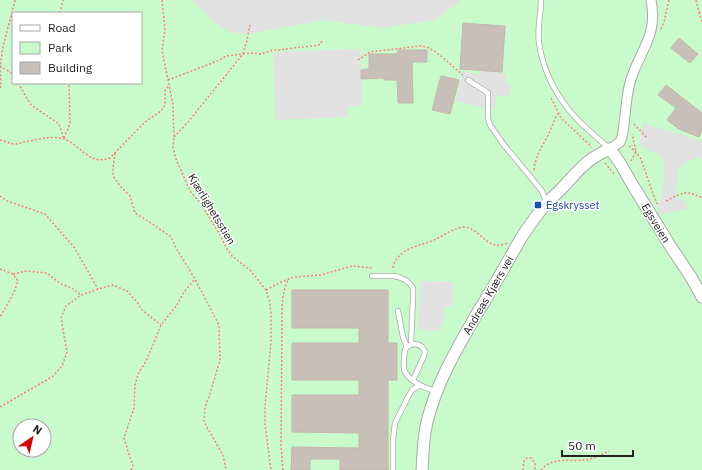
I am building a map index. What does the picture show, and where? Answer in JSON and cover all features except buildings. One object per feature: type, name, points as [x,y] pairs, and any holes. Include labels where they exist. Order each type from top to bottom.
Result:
[{"type":"street","points":[[610,149],[620,142],[623,133],[626,101],[629,89],[632,78],[647,44],[653,22],[651,0]]},
{"type":"street","name":"Andreas Kjærs vei","points":[[422,470],[423,447],[430,411],[445,371],[521,238],[547,203],[580,168],[598,154],[610,149]]},
{"type":"street","name":"Egsveien","points":[[610,149],[623,167],[665,239],[691,277],[702,297]]},
{"type":"lane","name":"Egsveien","points":[[541,0],[539,42],[549,77],[558,97],[576,119],[610,149]]},
{"type":"lane","points":[[468,80],[488,93],[488,118],[490,125],[504,145],[542,191],[547,203]]},
{"type":"lane","points":[[372,276],[399,277],[410,284],[413,290],[409,346]]},
{"type":"lane","points":[[398,311],[403,337],[409,346]]},
{"type":"lane","points":[[413,380],[424,359],[425,353],[420,345],[416,344],[409,346],[405,350],[405,373],[413,380],[420,385],[437,392]]},
{"type":"lane","points":[[393,470],[393,440],[395,424],[412,390],[420,385]]},
{"type":"path","points":[[0,88],[0,66],[3,47],[15,0]]},
{"type":"path","points":[[60,12],[63,0]]},
{"type":"path","name":"Kjærlighetsstien","points":[[162,0],[166,29],[162,50],[173,105],[173,147],[176,159],[190,191],[201,204],[227,249],[232,256],[250,270],[266,290],[270,303],[271,342],[265,406],[265,424],[271,470]]},
{"type":"path","points":[[662,29],[669,0]]},
{"type":"path","points":[[696,0],[702,23]]},
{"type":"path","points":[[174,137],[188,122],[242,54],[247,40],[250,24]]},
{"type":"path","points":[[168,80],[220,60],[226,56],[251,53],[261,54],[273,50],[319,45],[322,41]]},
{"type":"path","points":[[358,60],[370,52],[420,46],[428,47],[436,52],[468,80]]},
{"type":"path","points":[[0,66],[12,73]]},
{"type":"path","points":[[19,84],[31,105],[59,124],[64,139]]},
{"type":"path","points":[[64,139],[70,124],[69,84]]},
{"type":"path","points":[[0,140],[15,144],[52,138],[64,139],[96,160],[110,158],[145,122],[161,111],[165,105],[165,91],[169,85]]},
{"type":"path","points":[[551,98],[561,118],[595,150]]},
{"type":"path","points":[[532,180],[534,164],[558,114]]},
{"type":"path","points":[[627,163],[636,152],[632,134],[633,123],[647,138]]},
{"type":"path","points":[[620,142],[631,147],[642,159],[658,205]]},
{"type":"path","points":[[115,153],[113,176],[130,196],[135,213],[171,237],[219,325],[220,360],[209,397],[204,407],[204,422],[223,455],[226,470]]},
{"type":"path","points":[[666,201],[681,193],[687,192],[702,198]]},
{"type":"path","points":[[0,196],[7,201],[45,214],[74,247],[98,289]]},
{"type":"path","points":[[393,276],[393,267],[395,262],[400,255],[407,250],[462,227],[474,231],[493,245],[502,245],[507,243]]},
{"type":"path","points":[[266,290],[294,277],[321,275],[352,266],[378,269]]},
{"type":"path","points":[[0,269],[13,274],[18,281],[10,301],[0,317]]},
{"type":"path","points":[[13,274],[26,270],[47,273],[61,284],[72,288],[81,295]]},
{"type":"path","points":[[131,470],[133,466],[124,438],[134,408],[135,385],[138,374],[145,363],[161,325],[195,279]]},
{"type":"path","points":[[283,470],[280,446],[282,302],[288,280]]},
{"type":"path","points":[[0,407],[52,377],[62,366],[66,352],[61,318],[66,306],[81,295],[113,285],[127,291],[142,310],[161,325]]},
{"type":"path","points":[[541,470],[552,462],[560,460],[586,460],[608,451]]},
{"type":"path","points":[[523,470],[524,461],[527,458],[531,458],[536,463],[535,470]]},
{"type":"green space","points":[[0,0],[702,0],[702,470],[0,470]]},
{"type":"shaded area","points":[[193,0],[462,0],[434,20],[383,28],[323,20],[246,34],[229,32],[212,20]]},
{"type":"shaded area","points":[[361,49],[362,105],[348,106],[348,117],[275,120],[273,52]]},
{"type":"shaded area","points":[[482,69],[506,74],[505,83],[511,84],[508,97],[497,95],[494,110],[456,101],[463,71],[481,75]]},
{"type":"shaded area","points":[[643,123],[702,142],[702,159],[696,157],[679,167],[675,198],[685,200],[689,209],[661,214],[656,205],[662,198],[665,167],[661,155],[644,148],[639,143]]},
{"type":"shaded area","points":[[421,281],[453,282],[452,306],[444,306],[444,320],[438,331],[418,330]]},
{"type":"place","name":"Egskrysset","points":[[538,205]]}]
